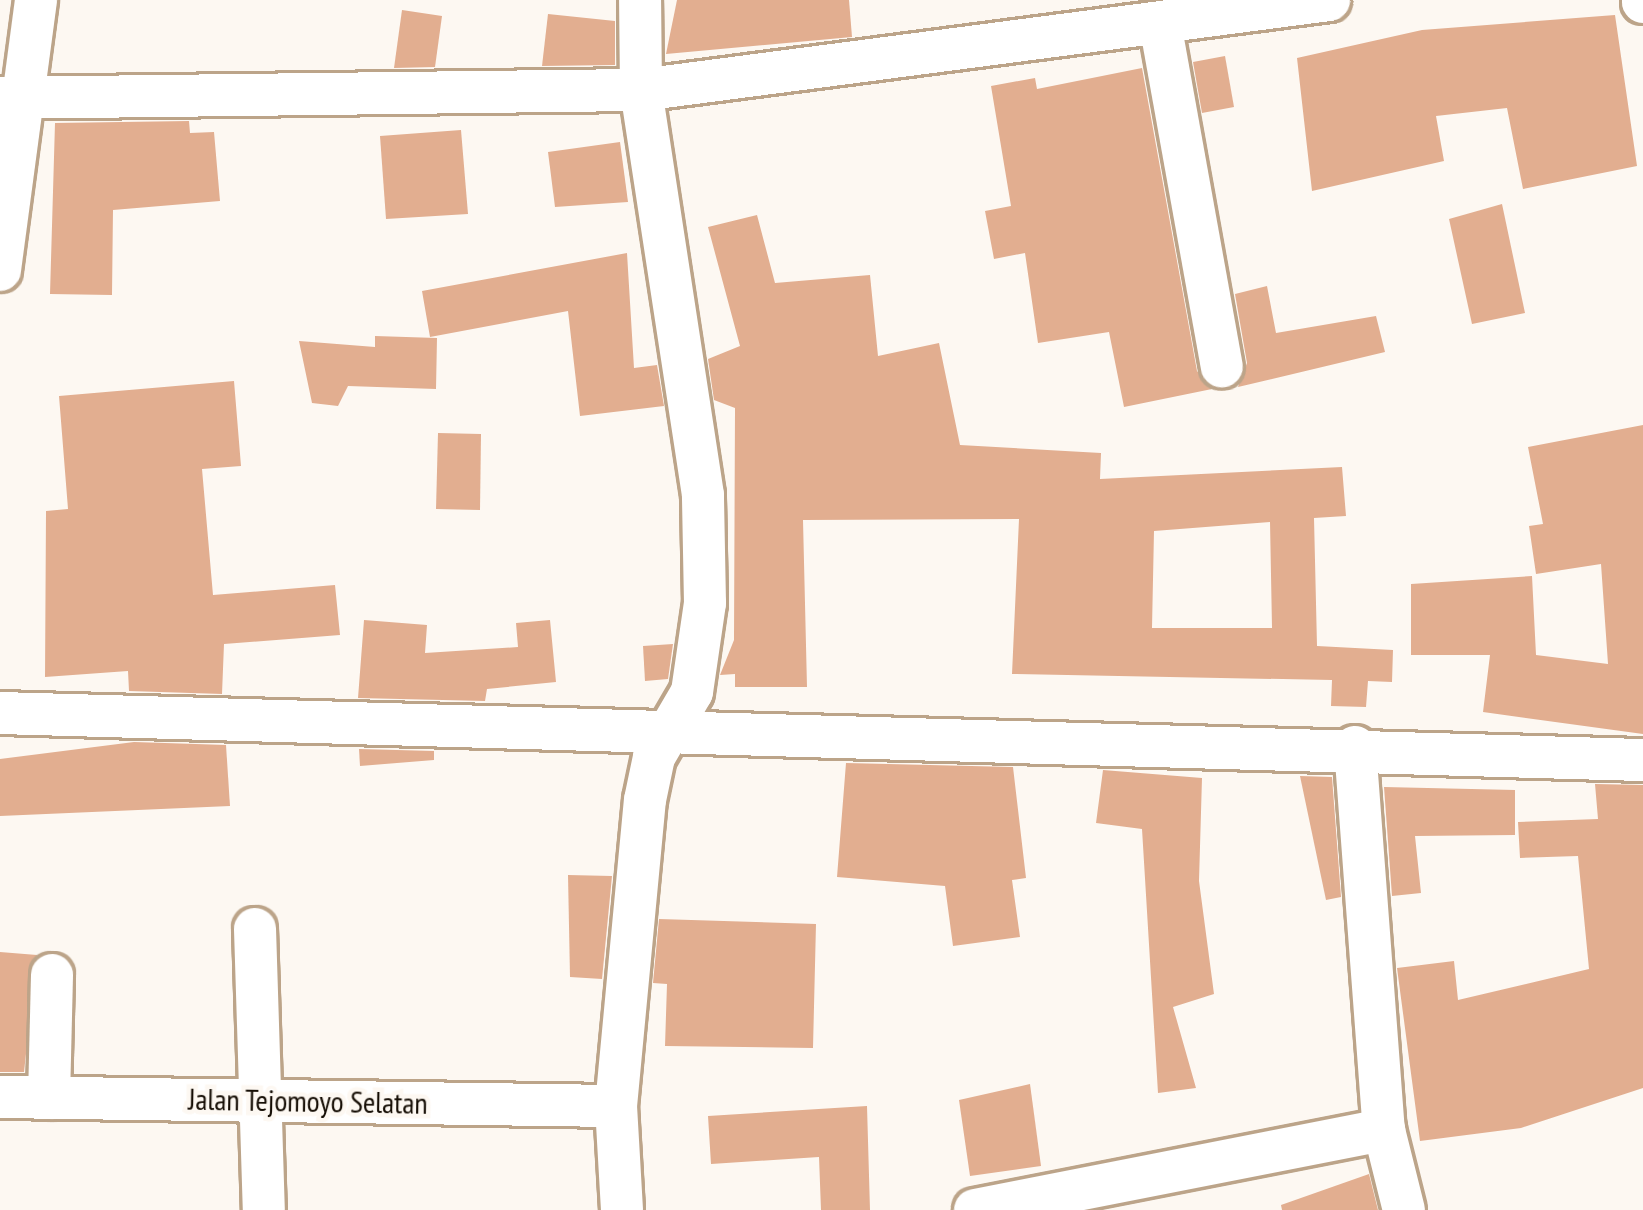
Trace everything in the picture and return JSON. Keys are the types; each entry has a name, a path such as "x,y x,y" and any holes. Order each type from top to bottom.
{"street":[{"path":"0,270 11,99 36,0"},
{"path":"622,1210 616,1106 645,800 704,652 703,495 641,90 640,0"},
{"path":"11,99 641,90 1329,0"},
{"path":"1160,23 1222,366"},
{"path":"0,713 672,725 1643,760"},
{"path":"1354,747 1384,1130 1404,1210"},
{"path":"255,928 264,1210"},
{"path":"50,1098 52,976"},
{"name":"Jalan Tejomoyo Selatan","path":"0,1097 616,1106"},
{"path":"975,1210 1384,1130"}],"building":[{"path":"677,0 849,0 852,37 666,54"},
{"path":"402,10 442,16 435,67 394,68"},
{"path":"548,14 615,21 615,65 542,66"},
{"path":"1615,15 1637,166 1523,189 1507,108 1436,116 1444,161 1312,191 1297,58 1422,30"},
{"path":"1225,56 1234,107 1202,113 1193,62"},
{"path":"1142,68 1197,371 1212,389 1124,407 1109,332 1038,343 1025,253 994,259 985,211 1011,206 991,86 1035,78 1037,89"},
{"path":"189,121 190,133 214,132 220,201 113,210 112,295 50,294 55,123"},
{"path":"461,130 468,214 386,219 380,136"},
{"path":"620,142 628,202 555,207 548,152"},
{"path":"1502,204 1525,313 1472,324 1449,219"},
{"path":"757,215 775,283 870,275 878,356 939,343 960,445 1101,453 1100,479 1342,467 1346,516 1314,518 1317,646 1393,650 1392,682 1368,681 1366,707 1331,706 1332,680 1012,674 1019,519 803,520 807,687 735,687 735,674 720,675 734,640 735,408 714,400 708,359 740,346 708,227","holes":["1270,522 1272,628 1152,628 1154,531"]},
{"path":"627,253 634,368 657,365 664,406 580,416 568,311 430,337 422,291"},
{"path":"1267,286 1276,333 1376,316 1385,352 1238,387 1247,363 1235,294"},
{"path":"375,336 437,338 436,389 348,386 338,406 312,403 299,341 375,347"},
{"path":"234,381 241,466 202,469 213,595 335,585 340,635 224,644 222,694 129,691 128,671 45,677 46,511 68,509 59,396"},
{"path":"1643,425 1643,734 1483,712 1490,655 1411,655 1411,584 1532,576 1536,655 1608,664 1601,564 1536,574 1529,526 1543,524 1528,447"},
{"path":"438,433 481,434 480,510 436,509"},
{"path":"364,620 427,625 425,653 518,647 516,623 550,620 556,682 487,689 485,701 358,698"},
{"path":"673,644 668,679 645,681 643,646"},
{"path":"134,742 226,745 230,806 0,816 0,759"},
{"path":"359,749 434,751 434,760 360,766"},
{"path":"846,763 1013,767 1026,878 1012,880 1020,937 953,946 945,886 837,877"},
{"path":"1103,770 1202,778 1199,881 1214,994 1173,1007 1196,1088 1158,1093 1142,829 1096,823"},
{"path":"1300,776 1332,777 1341,897 1326,900"},
{"path":"1595,784 1643,785 1643,1088 1521,1128 1420,1141 1397,968 1454,961 1458,1000 1589,969 1578,856 1520,858 1518,822 1598,819"},
{"path":"1384,787 1515,790 1515,835 1415,836 1421,893 1392,896"},
{"path":"568,875 612,876 602,979 570,977"},
{"path":"659,919 816,924 813,1048 665,1046 667,984 653,983"},
{"path":"0,952 37,955 24,1072 0,1072"},
{"path":"1030,1084 1041,1166 970,1176 959,1100"},
{"path":"867,1106 870,1210 821,1210 819,1157 711,1164 708,1116"},
{"path":"1369,1174 1378,1210 1282,1210 1281,1205"}]}
